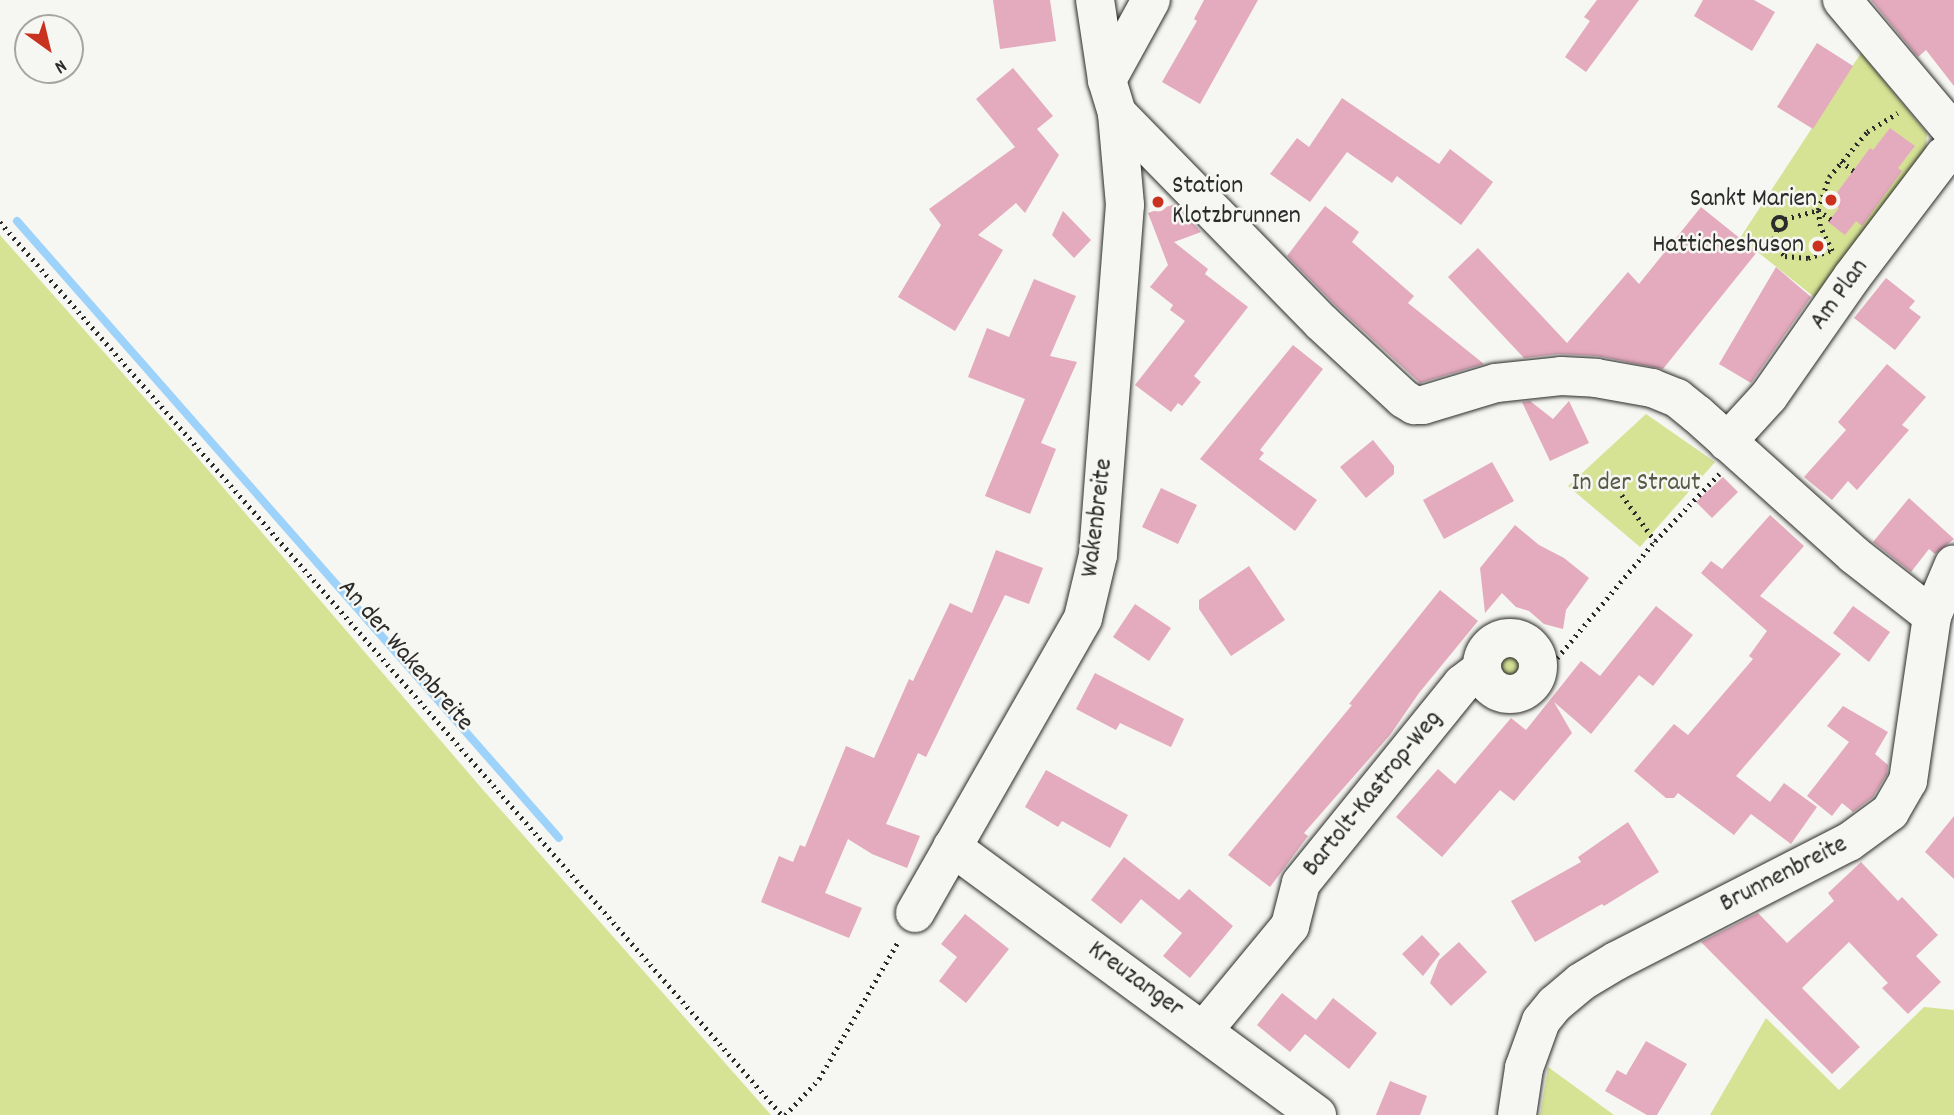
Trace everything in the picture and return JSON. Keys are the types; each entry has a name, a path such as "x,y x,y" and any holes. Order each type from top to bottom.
{"street":[{"name":"Wakenbreite","path":"915,913 1083,618 1098,555 1125,205 1112,97 1095,0"},
{"path":"1151,0 1112,97 1373,374 1414,405 1496,383 1531,377 1596,378 1652,388 1677,398 1854,555 1932,616"},
{"path":"1842,0 1954,133"},
{"name":"Am Plan","path":"1734,447 1769,396 1842,264 1944,156 1954,149"},
{"name":"Brunnenbreite","path":"1517,1115 1524,1068 1541,1021 1581,982 1616,961 1849,842 1889,812 1908,781 1932,616 1954,564"},
{"name":"Bartolt-Kastrop-Weg","path":"1204,1030 1290,926 1301,883 1461,684 1482,669 1485,654 1494,643 1508,638 1522,641 1533,650 1538,664"},
{"name":"Kreuzanger","path":"952,846 1317,1115"}],"path":[{"path":"1842,264 1821,226 1818,210 1829,177 1878,123 1927,100"},
{"path":"1841,161 1854,171"},
{"path":"1818,210 1775,220 1777,230 1774,242 1785,256 1842,264"},
{"path":"1818,210 1831,219"},
{"path":"1777,230 1784,229 1786,219"},
{"name":"An der Wakenbreite","path":"0,222 784,1115"},
{"path":"1538,664 1557,658 1734,447"},
{"path":"1622,495 1655,541"},
{"path":"784,1115 819,1079 915,913"}],"green space":[{"name":"Sankt Marien","path":"1861,53 1927,133 1925,162 1818,300 1740,238"},
{"path":"0,235 197,457 484,791 771,1115 0,1115"},
{"name":"In der Straut","path":"1646,414 1715,462 1640,547 1568,486"},
{"path":"1511,653 1522,657 1526,668 1522,679 1511,683 1500,679 1496,668 1500,657"},
{"path":"1924,1007 1954,1010 1954,1115 1710,1115 1766,1018 1839,1090"},
{"path":"1548,1067 1614,1115 1540,1115"}],"building":[{"path":"993,0 1050,0 1056,41 1000,49"},
{"path":"1204,0 1258,0 1200,104 1162,82 1197,21 1194,19"},
{"path":"1597,0 1639,0 1586,72 1565,57 1590,21 1584,17"},
{"path":"1703,0 1754,0 1775,12 1752,51 1694,16"},
{"path":"1871,0 1954,0 1954,86 1926,50 1918,57"},
{"path":"1817,43 1853,66 1813,129 1777,107"},
{"path":"1013,68 1053,116 1037,129 1059,155 1025,213 1016,203 978,235 1003,250 955,331 898,297 941,225 929,209 1015,147 976,99"},
{"path":"1342,98 1439,164 1450,149 1493,182 1461,225 1397,176 1392,183 1347,152 1310,202 1270,174 1297,138 1309,147"},
{"path":"1890,128 1915,146 1898,168 1902,171 1862,226 1856,221 1845,235 1828,222 1839,208 1830,202 1870,148 1873,150"},
{"path":"1175,204 1201,232 1174,242 1208,269 1205,274 1248,307 1194,376 1201,382 1182,406 1178,403 1171,412 1135,385 1185,321 1170,310 1173,305 1150,287 1168,265 1148,213"},
{"path":"1325,206 1359,232 1352,242 1414,296 1408,303 1484,364 1420,383 1336,306 1287,256"},
{"path":"1701,207 1757,252 1663,369 1597,356 1559,354 1524,358 1448,277 1478,248 1567,343 1628,272 1639,284"},
{"path":"1063,211 1091,240 1074,258 1052,235"},
{"path":"1776,267 1811,297 1751,383 1719,364"},
{"path":"1886,278 1915,301 1909,308 1921,317 1895,350 1854,318"},
{"path":"1034,279 1076,296 1050,356 1077,362 1041,443 1056,449 1030,514 985,496 1025,399 968,377 987,328 1009,337"},
{"path":"1293,345 1323,369 1260,450 1264,453 1259,459 1317,500 1295,531 1200,459"},
{"path":"1887,364 1926,397 1902,425 1909,430 1857,490 1848,481 1832,500 1804,477 1846,430 1838,422"},
{"path":"1530,401 1553,419 1569,401 1589,443 1550,461 1522,402"},
{"path":"1373,440 1394,466 1394,474 1366,498 1340,467"},
{"path":"1492,462 1514,501 1444,539 1423,500"},
{"path":"1723,477 1738,492 1712,518 1696,502"},
{"path":"1161,488 1197,505 1178,544 1142,527"},
{"path":"1909,498 1954,539 1935,554 1929,549 1911,572 1873,542"},
{"path":"1770,515 1804,546 1760,596 1841,654 1736,776 1770,802 1784,783 1817,807 1791,844 1751,814 1734,835 1678,793 1674,798 1666,798 1634,771 1674,724 1688,735 1753,659 1749,656 1767,631 1701,573 1711,561 1722,569"},
{"path":"1515,525 1539,545 1564,558 1589,578 1566,610 1563,629 1544,624 1529,611 1516,607 1502,593 1485,613 1480,568"},
{"path":"996,550 1043,568 1029,604 1005,595 926,757 918,753 886,824 920,836 907,868 872,854 848,839 825,893 862,908 849,938 761,902 779,856 793,862 800,845 805,847 846,746 874,758 909,679 913,681 950,603 972,613"},
{"path":"1249,566 1285,620 1231,656 1199,609 1199,600"},
{"path":"1440,590 1478,621 1419,693 1390,735 1304,833 1308,836 1270,887 1228,855 1352,705 1349,704"},
{"path":"1135,604 1171,628 1149,661 1113,637"},
{"path":"1656,606 1693,635 1653,686 1639,675 1591,734 1554,702 1572,733 1514,801 1500,790 1442,857 1396,817 1438,769 1455,784 1511,718 1526,730 1581,661 1600,676"},
{"path":"1853,606 1890,632 1869,662 1833,633"},
{"path":"1095,673 1184,719 1171,747 1120,723 1116,730 1076,709"},
{"path":"1843,706 1888,732 1875,754 1888,765 1887,774 1873,797 1853,812 1842,803 1832,816 1807,796 1849,742 1827,726"},
{"path":"1046,770 1128,815 1110,848 1062,821 1058,827 1025,807"},
{"path":"1954,816 1954,879 1925,852"},
{"path":"1628,822 1659,872 1604,906 1602,904 1535,942 1511,901 1581,862 1578,857"},
{"path":"1124,857 1179,900 1189,889 1233,926 1190,978 1163,956 1182,933 1141,899 1121,924 1091,900"},
{"path":"1861,862 1898,901 1902,897 1938,935 1916,956 1941,982 1908,1014 1882,988 1888,983 1849,942 1802,988 1860,1047 1832,1074 1701,942 1758,913 1787,943 1834,901 1828,893"},
{"path":"965,914 1009,949 966,1003 939,981 957,957 941,944"},
{"path":"1422,935 1440,954 1423,976 1402,954"},
{"path":"1459,942 1487,972 1451,1006 1430,983 1439,960"},
{"path":"1282,993 1316,1020 1333,998 1377,1033 1349,1069 1305,1034 1290,1052 1257,1025"},
{"path":"1646,1041 1687,1064 1657,1115 1647,1115 1605,1091 1617,1070 1626,1075"},
{"path":"1390,1081 1427,1096 1420,1115 1376,1115"}],"waterway":[{"path":"17,221 559,838"}],"place":[{"name":"Sankt Marien","path":"1831,200"},
{"name":"Station Klotzbrunnen","path":"1158,202"},
{"name":"Hatticheshuson","path":"1818,246"}]}
